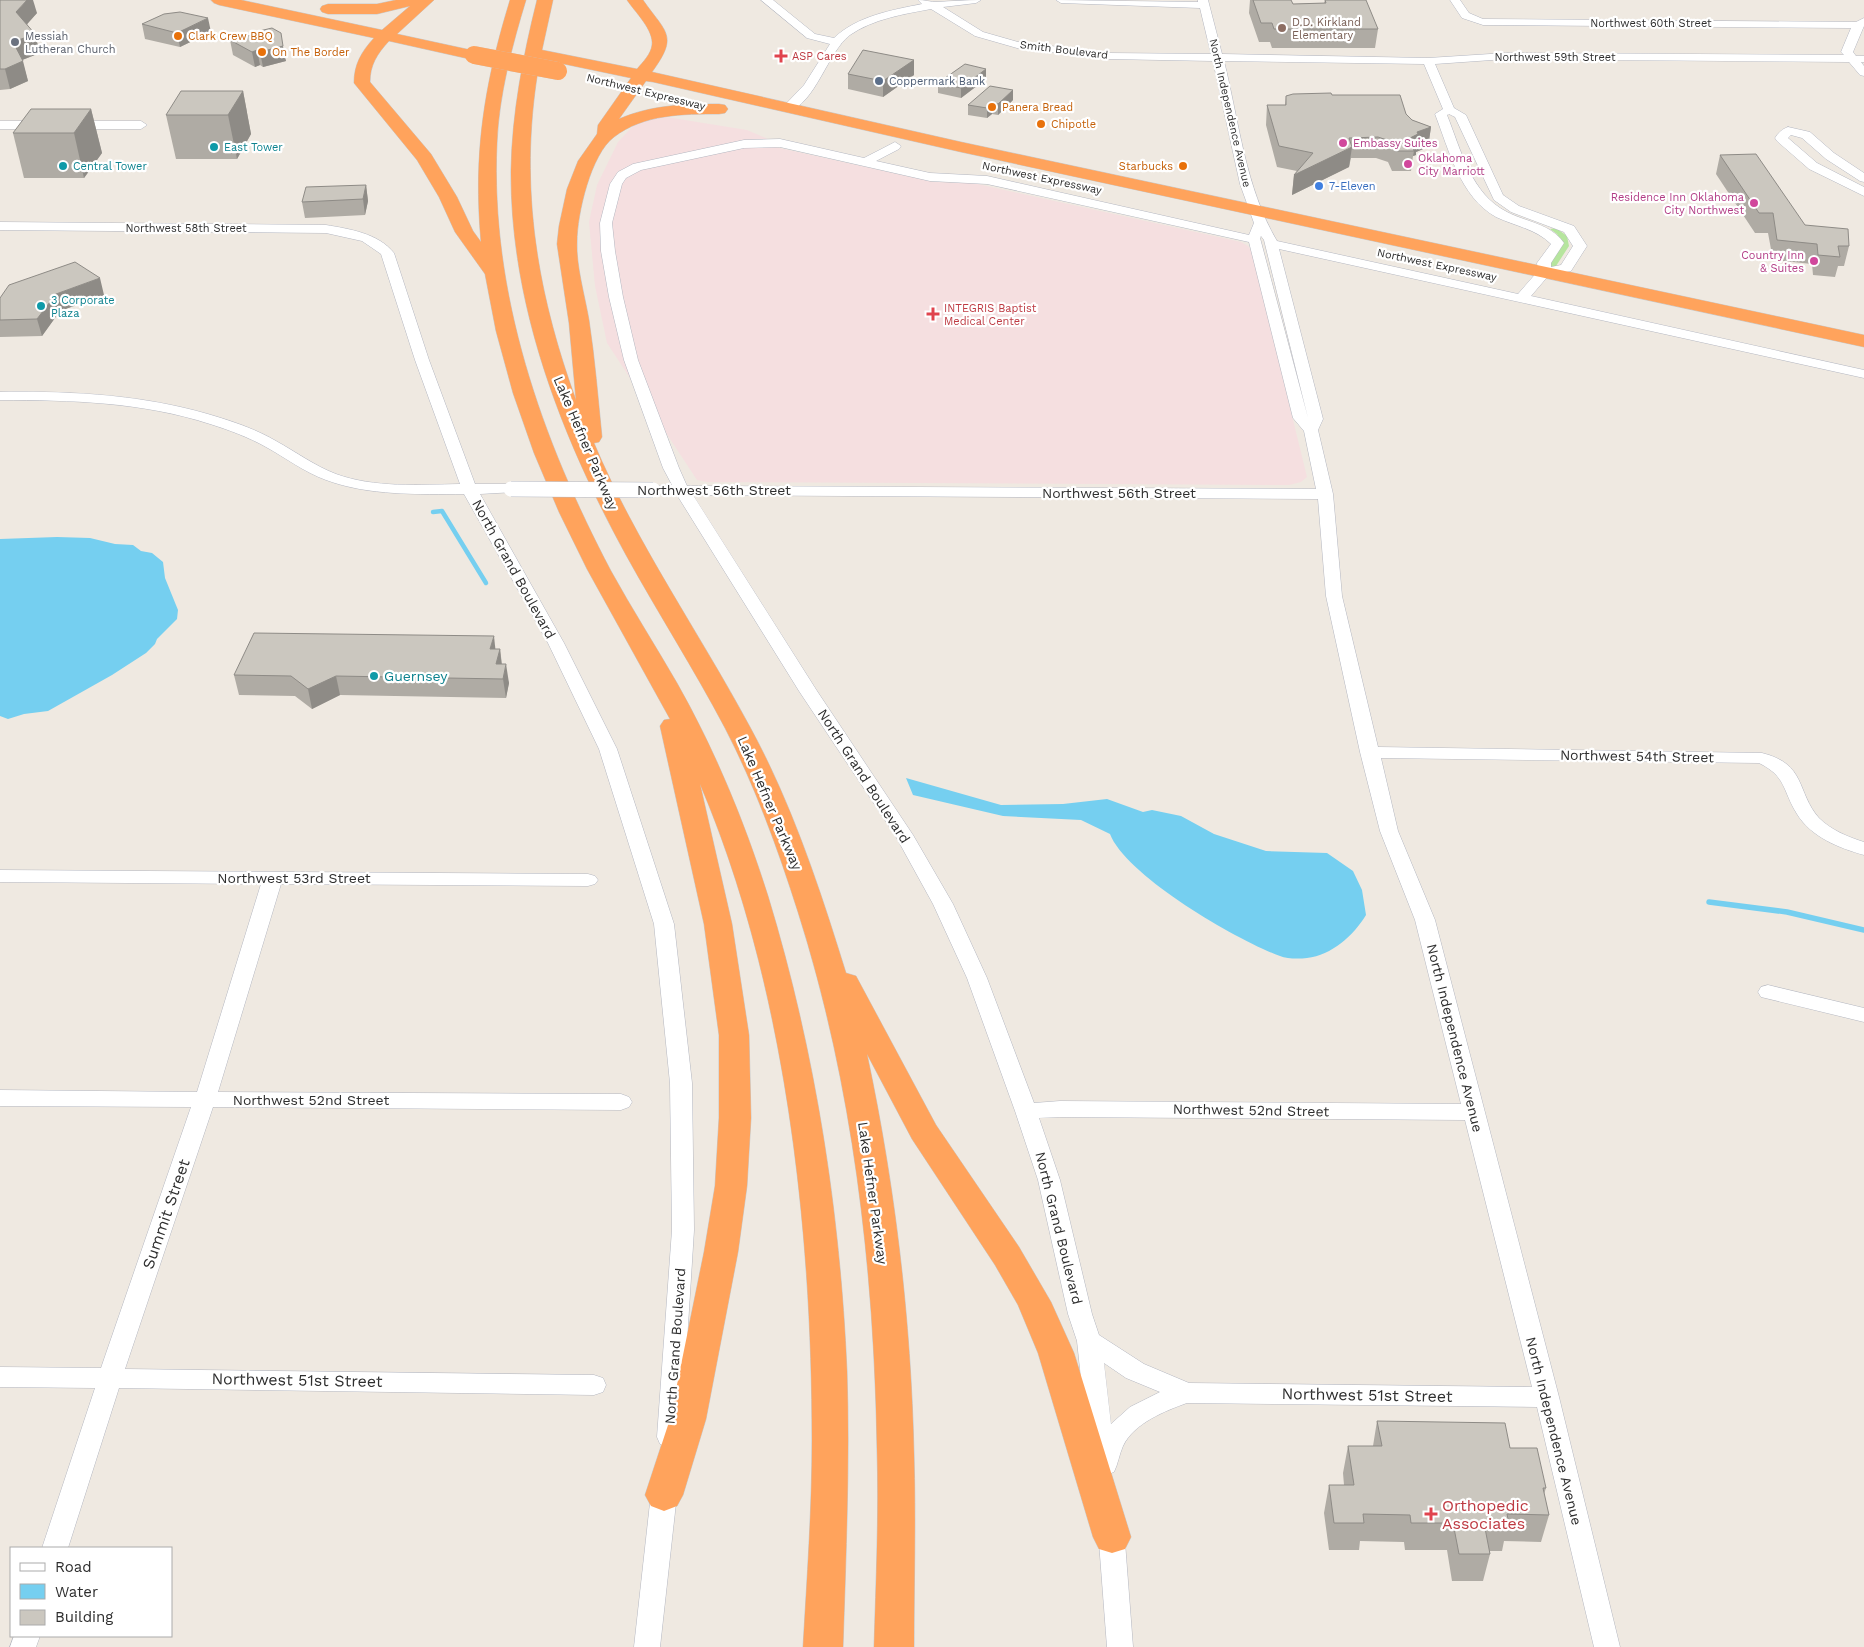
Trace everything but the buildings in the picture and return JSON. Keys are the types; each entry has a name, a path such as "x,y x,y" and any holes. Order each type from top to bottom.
{"highway":[{"name":"Northwest Expressway","path":"220,0 386,36 475,49 559,65 719,109 1864,357"},
{"name":"Northwest Expressway","path":"284,0 398,25 475,49"},
{"path":"328,9 377,8 416,0"},
{"path":"426,0 386,36 362,64 360,73 362,83 425,158 448,197 464,232 495,274"},
{"path":"518,0 500,74 488,145 488,205 495,274 502,318 526,403 574,518 623,615 664,683 695,744 736,842 754,896 776,977 806,1123 825,1302 830,1440 824,1647"},
{"name":"Lake Hefner Parkway","path":"545,0 529,75 523,120 521,197 528,261 538,315 555,370 594,468 623,529 660,596 698,656 739,730 764,783 794,859 821,939 838,998 864,1125 877,1206 888,1302 896,1461 894,1647"},
{"path":"606,134 607,125 644,88 660,45 659,35 635,0"},
{"name":"Northwest Expressway","path":"644,88 788,108 961,146 1255,225"},
{"path":"594,468 579,323 567,244 571,206 576,189 587,161 606,134 630,119 655,112 686,109 719,109"},
{"path":"751,116 852,130 869,126"},
{"path":"895,146 912,144 961,146"},
{"name":"Northwest Expressway","path":"1533,286 1864,341"},
{"path":"664,683 720,933 734,1035 735,1118 730,1186 721,1252 688,1419 664,1495"},
{"path":"821,939 923,1131 1007,1256 1034,1302 1056,1353 1112,1537"}],"street":[{"path":"766,0 811,36 836,42"},
{"path":"788,108 799,100 836,42 862,24 927,3 976,0"},
{"path":"1061,0 1204,3"},
{"name":"Northwest 60th Street","path":"1455,0 1465,17 1483,22 1861,23"},
{"name":"Smith Boulevard","path":"927,3 979,34 1017,45 1108,56 1217,59"},
{"name":"North Independence Avenue","path":"1204,3 1300,418 1311,430 1325,494 1334,596 1369,752 1394,846 1425,920 1547,1397 1607,1647"},
{"path":"1861,23 1847,52 1864,73"},
{"name":"Northwest 59th Street","path":"1217,59 1428,61 1506,56 1864,59"},
{"path":"1428,61 1449,110"},
{"path":"1449,110 1460,114 1498,196 1503,201 1515,209 1568,230 1576,238 1580,246 1566,268 1533,286 1544,263 1558,243 1549,233 1494,211 1478,197 1468,179 1441,114 1449,110"},
{"path":"0,125 141,125"},
{"path":"1864,178 1830,156 1806,135 1788,131 1781,138 1813,166 1864,192"},
{"name":"North Grand Boulevard","path":"866,162 780,143 744,144 637,167 622,174 616,184 606,223 608,251 616,297 631,360 671,468 682,490 808,691 904,835 943,904 977,978 1026,1111 1049,1180 1080,1314 1089,1341 1112,1537 1120,1647"},
{"path":"866,162 895,146"},
{"name":"Northwest Expressway","path":"866,162 930,176 987,180 1255,225"},
{"path":"1482,201 1503,201"},
{"path":"1533,227 1548,221"},
{"name":"North Independence Avenue","path":"1255,225 1270,243 1316,419 1311,430"},
{"name":"Northwest 58th Street","path":"0,226 317,229 342,232 371,241"},
{"name":"North Grand Boulevard","path":"371,241 387,253 422,360 469,488 556,643 608,749 664,924 682,1083 683,1230 671,1416 647,1647"},
{"name":"Northwest Expressway","path":"1270,243 1533,286 1864,374"},
{"name":"Northwest 56th Street","path":"0,396 85,397 156,405 208,417 256,436 308,467 344,480 391,487 1325,494"},
{"name":"Northwest 54th Street","path":"1369,752 1762,758 1785,770 1806,813 1813,822 1839,839 1864,849"},
{"name":"Northwest 53rd Street","path":"0,876 588,880"},
{"name":"Summit Street","path":"55,1547 110,1377 205,1100 273,878"},
{"path":"1768,992 1864,1015"},
{"name":"Northwest 52nd Street","path":"0,1098 621,1102"},
{"name":"Northwest 52nd Street","path":"1026,1111 1060,1109 1475,1112"},
{"name":"Northwest 51st Street","path":"1089,1341 1135,1371 1186,1393"},
{"name":"Northwest 51st Street","path":"0,1376 594,1385"},
{"name":"Northwest 51st Street","path":"1104,1469 1116,1436 1134,1418 1155,1404 1186,1393 1547,1397"}],"shaded area":[{"name":"INTEGRIS Baptist Medical Center","path":"660,116 747,130 766,138 775,147 934,182 973,183 1241,242 1248,246 1252,252 1307,477 1301,482 1289,485 707,482 697,480 607,343 595,286 589,222 597,185 618,142 633,126 646,119"}],"green space":[{"path":"1556,228 1567,236 1569,246 1556,266 1551,268 1546,267 1561,241 1557,234 1550,229"}],"water":[{"path":"90,538 115,544 133,545 141,551 152,553 163,562 165,578 178,610 177,619 146,653 112,675 48,711 24,714 8,719 0,716 0,539"},
{"path":"906,778 1001,805 1063,804 1107,799 1143,812 1152,810 1181,816 1214,834 1266,851 1327,853 1353,871 1362,890 1366,915 1355,930 1333,949 1316,956 1304,958 1293,959 1283,957 1238,937 1185,905 1137,869 1120,851 1110,834 1081,820 1003,816 913,795"}],"waterway":[{"path":"433,512 442,511 486,583"},
{"path":"1709,902 1787,912 1864,930"}],"place":[{"name":"D.D. Kirkland Elementary","path":"1282,28"},
{"name":"Clark Crew BBQ","path":"178,36"},
{"name":"Messiah Lutheran Church","path":"15,42"},
{"name":"On The Border","path":"262,52"},
{"name":"ASP Cares","path":"781,56"},
{"name":"Coppermark Bank","path":"879,81"},
{"name":"Panera Bread","path":"992,107"},
{"name":"Chipotle","path":"1041,124"},
{"name":"Embassy Suites","path":"1343,143"},
{"name":"East Tower","path":"214,147"},
{"name":"Oklahoma City Marriott","path":"1408,164"},
{"name":"Central Tower","path":"63,166"},
{"name":"Starbucks","path":"1183,166"},
{"name":"7-Eleven","path":"1319,186"},
{"name":"Residence Inn Oklahoma City Northwest","path":"1754,203"},
{"name":"Country Inn & Suites","path":"1814,261"},
{"name":"3 Corporate Plaza","path":"41,306"},
{"name":"INTEGRIS Baptist Medical Center","path":"933,314"},
{"name":"Guernsey","path":"374,676"},
{"name":"Orthopedic Associates","path":"1431,1514"}]}
